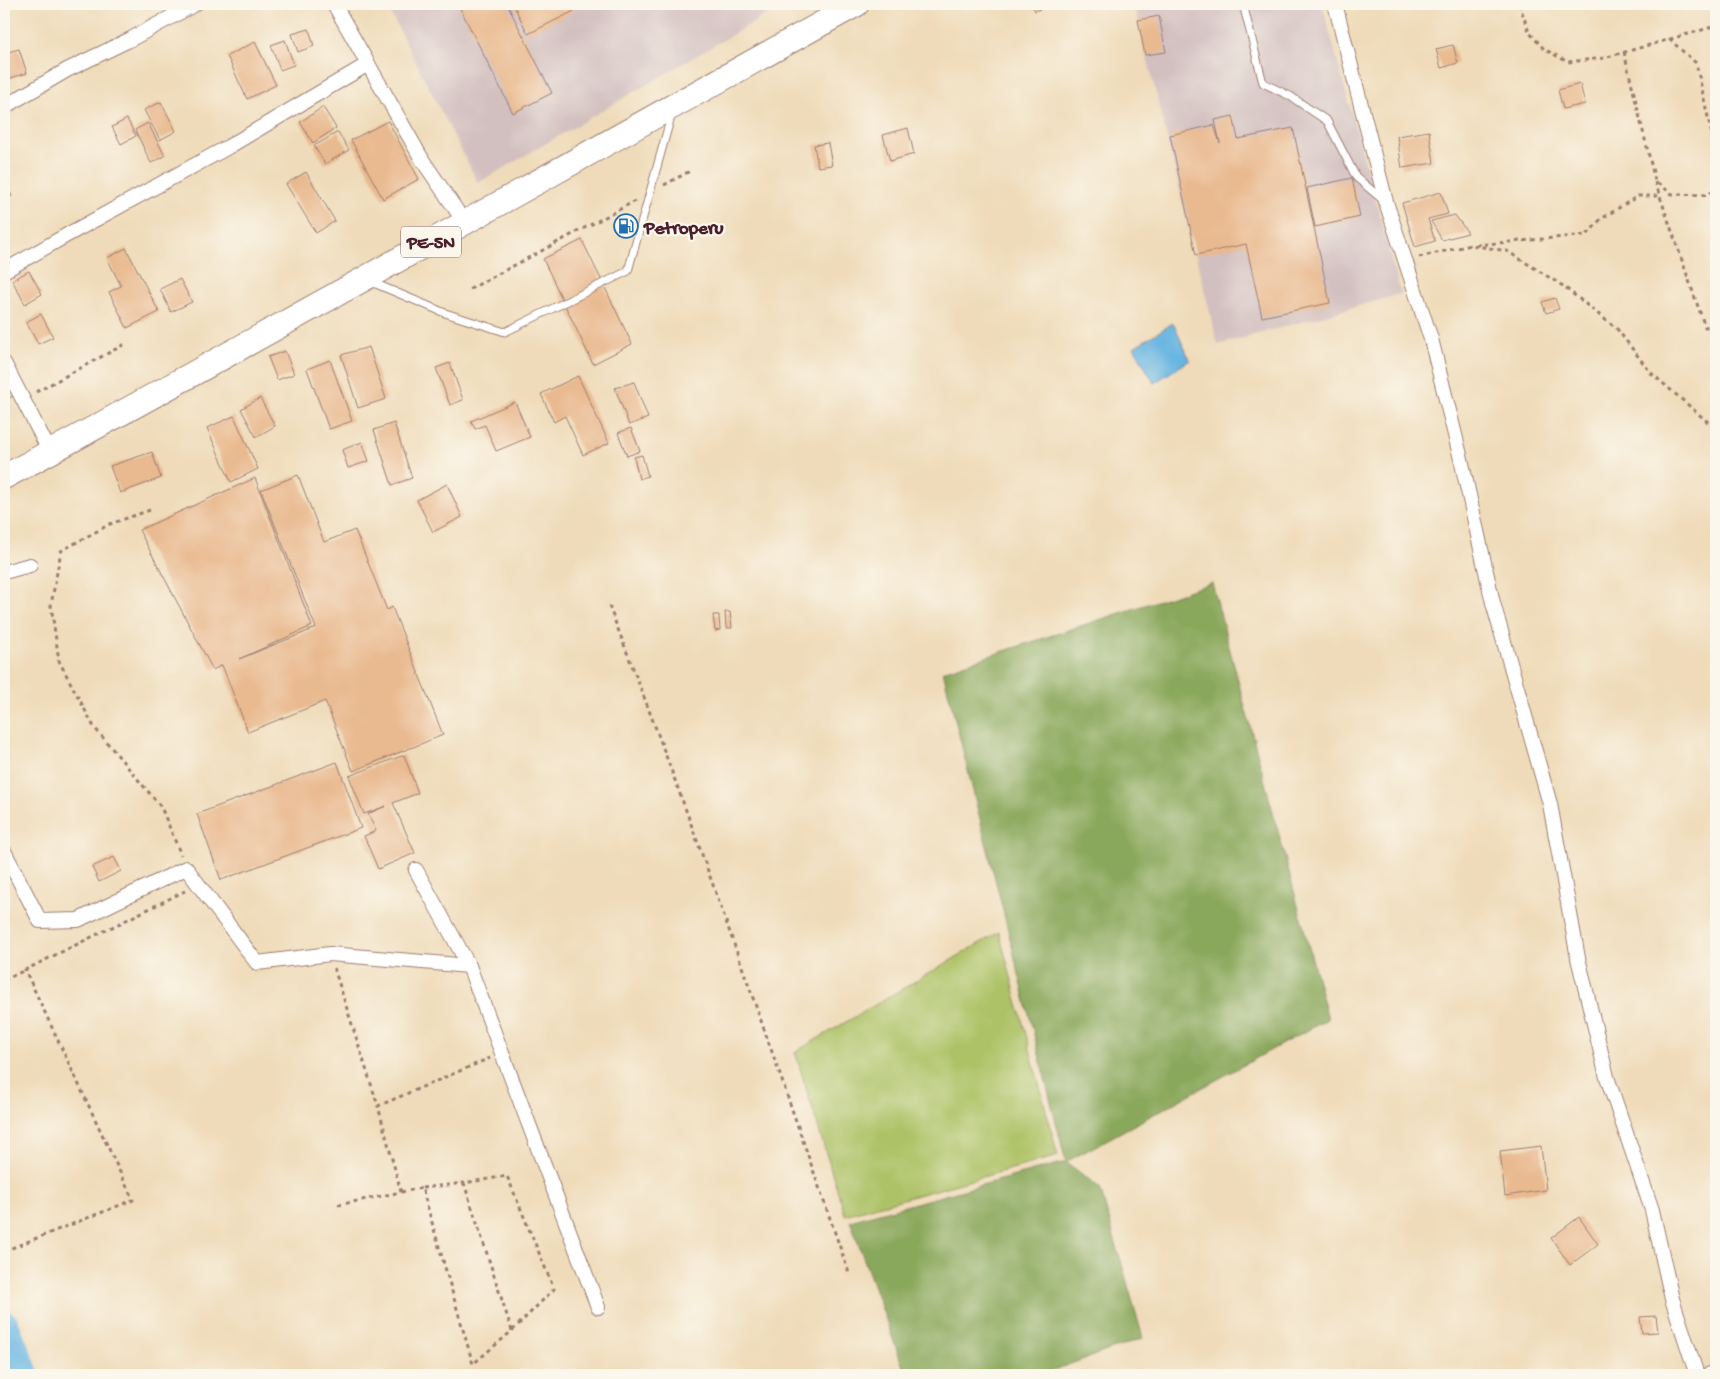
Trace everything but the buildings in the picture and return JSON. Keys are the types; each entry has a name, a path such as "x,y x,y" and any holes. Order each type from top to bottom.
{"highway":[{"name":"PE-5N","path":"4,477 857,4"}],"street":[{"path":"4,107 67,70 131,39 194,4"},
{"path":"334,4 423,161 465,223"},
{"path":"1335,4 1386,202 1431,338 1493,603 1550,804 1578,958 1607,1077 1652,1210 1672,1299 1697,1375"},
{"path":"4,271 228,147 368,64"},
{"path":"4,364 50,452"},
{"path":"4,572 30,565"},
{"path":"4,851 40,921 78,920 186,868 257,963 330,954 469,966"},
{"path":"416,870 469,966 598,1307"},
{"path":"1708,1375 1716,1372"}],"lane":[{"path":"1243,4 1263,83 1290,96 1327,121 1356,177 1386,202"},
{"path":"364,279 445,312 504,332 628,271 674,105"}],"path":[{"path":"1519,4 1529,32 1544,49 1568,62 1604,58 1716,26"},
{"path":"1669,40 1696,63 1716,153"},
{"path":"1624,52 1660,196 1706,327 1716,325"},
{"path":"470,289 692,170"},
{"path":"1655,181 1672,194 1704,195 1716,191"},
{"path":"1406,260 1472,245 1587,235 1601,219 1638,196 1660,196"},
{"path":"1472,245 1507,251 1563,286 1617,329 1651,373 1716,429"},
{"path":"22,400 125,344"},
{"path":"150,510 110,524 62,551 51,605 59,661 94,727 161,807 186,868"},
{"path":"609,606 657,728 849,1273"},
{"path":"4,980 199,884"},
{"path":"330,954 378,1106 401,1192"},
{"path":"4,1251 133,1200 25,970"},
{"path":"378,1106 502,1053"},
{"path":"338,1205 422,1188 507,1176 554,1289 474,1364 422,1188"},
{"path":"464,1183 512,1330"}],"shaded area":[{"path":"386,4 785,4 478,183"},
{"path":"1134,4 1322,4 1401,294 1218,345"}],"green space":[{"path":"1212,583 1328,1019 1066,1162 943,671"},
{"path":"999,932 1058,1156 845,1215 795,1052"},
{"path":"1066,1162 1100,1188 1143,1338 1040,1375 906,1375 850,1221"}],"water":[{"path":"1173,323 1190,360 1154,383 1134,347"}],"waterway":[{"path":"4,1326 24,1375"}],"place":[{"name":"Petroperu","path":"626,226"}]}
